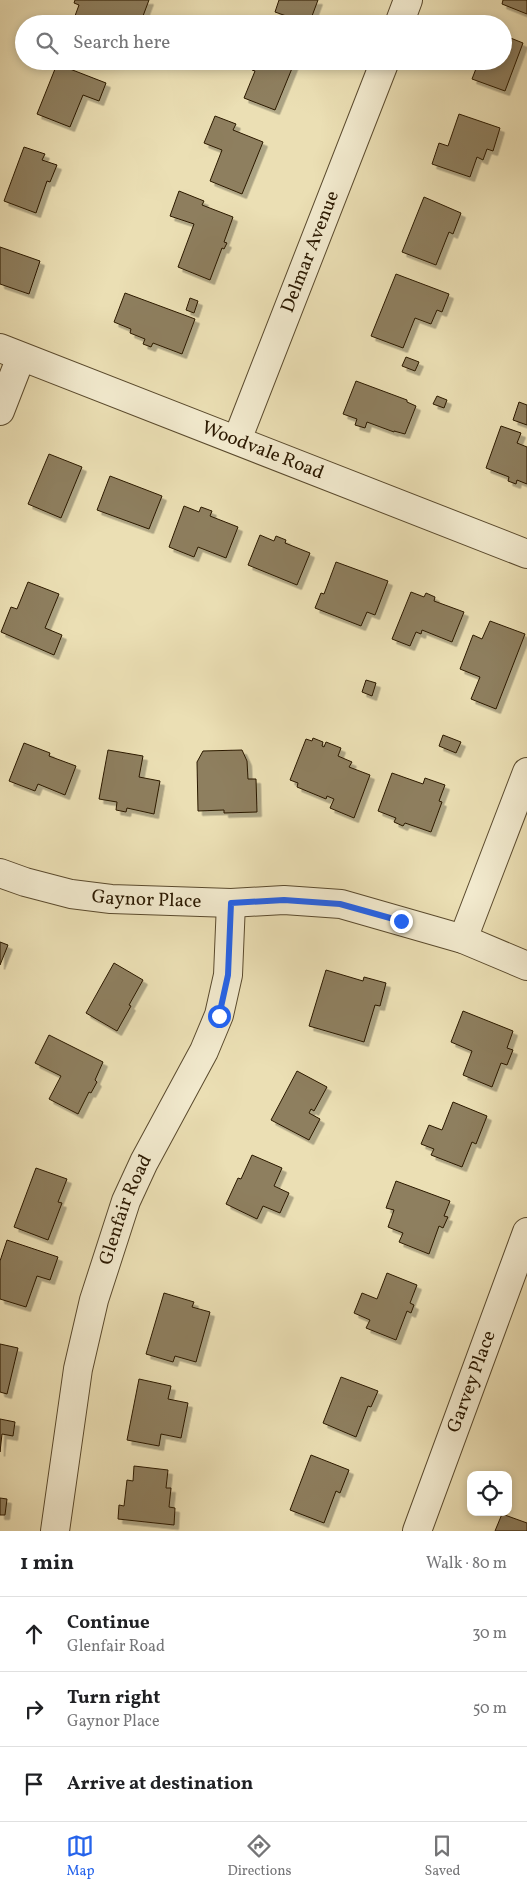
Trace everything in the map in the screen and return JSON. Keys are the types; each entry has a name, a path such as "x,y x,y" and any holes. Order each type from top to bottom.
{"street":[{"path":"402,15 408,0"},
{"name":"Delmar Avenue","path":"237,440 381,70"},
{"path":"0,411 11,352"},
{"name":"Woodvale Road","path":"11,352 527,554"},
{"path":"462,939 527,772"},
{"name":"Gaynor Place","path":"0,873 25,882 79,895 111,899 231,903 284,900 340,904 462,939 527,966"},
{"name":"Glenfair Road","path":"55,1531 78,1370 94,1300 126,1201 144,1162 204,1051 219,1016 228,975 231,903"},
{"name":"Garvey Place","path":"417,1531 527,1232"}],"building":[{"path":"75,0 149,0 143,15 75,15 79,5 74,3"},
{"path":"279,0 318,0 312,15 284,15 275,12"},
{"path":"503,0 527,0 527,14 502,4"},
{"path":"512,39 523,43 505,91 472,79 476,70 512,70"},
{"path":"55,70 72,70 106,83 99,101 83,95 70,127 37,114"},
{"path":"252,70 291,70 275,110 244,98 255,71"},
{"path":"459,114 500,128 493,151 487,149 483,160 477,157 470,177 432,164 439,143 448,146"},
{"path":"215,116 236,124 233,130 263,142 242,194 210,181 222,150 204,143"},
{"path":"24,147 45,154 42,160 57,165 50,182 47,181 36,213 4,201"},
{"path":"179,191 204,201 202,205 233,217 224,242 227,243 224,249 222,248 210,280 178,267 194,224 170,216"},
{"path":"424,197 461,213 453,234 449,232 436,265 402,252"},
{"path":"0,247 40,261 29,294 0,284"},
{"path":"396,274 449,294 442,312 437,310 431,324 415,318 403,348 371,336"},
{"path":"125,293 195,319 182,354 153,343 151,347 143,344 145,339 130,333 131,329 114,322"},
{"path":"190,298 198,301 194,313 186,310"},
{"path":"406,357 419,362 415,371 402,366"},
{"path":"356,381 407,400 407,402 416,406 405,434 367,422 365,428 355,425 357,419 343,414"},
{"path":"437,396 447,400 444,408 433,404"},
{"path":"519,402 527,405 527,425 513,420"},
{"path":"501,426 521,433 517,443 527,447 527,484 517,480 516,484 508,481 509,477 486,468"},
{"path":"49,454 82,467 61,518 28,504"},
{"path":"110,476 162,496 149,529 97,510"},
{"path":"184,506 199,512 201,507 212,511 210,516 238,527 226,558 198,547 194,557 169,547"},
{"path":"260,535 274,541 276,536 286,540 285,543 310,553 297,585 248,565"},
{"path":"336,562 388,581 375,615 367,612 361,626 315,608 321,593 324,594"},
{"path":"28,582 59,594 45,628 62,635 54,655 1,632 11,607 17,609"},
{"path":"411,592 424,597 426,593 435,597 434,601 464,612 452,642 422,630 421,634 416,632 410,646 392,639"},
{"path":"490,621 525,634 496,709 471,699 480,677 460,669 473,635 482,639"},
{"path":"366,680 376,683 372,696 362,692"},
{"path":"443,735 461,742 456,753 439,746"},
{"path":"313,738 323,742 322,746 324,747 326,742 341,748 338,756 352,762 349,767 370,775 354,818 330,808 334,799 327,796 326,799 297,787 298,783 290,780 306,739 312,741"},
{"path":"24,743 50,753 49,756 76,766 65,795 38,784 35,791 9,781"},
{"path":"108,750 143,756 139,777 160,781 154,814 127,808 126,812 116,810 117,802 99,799"},
{"path":"242,750 247,761 248,779 256,779 257,812 224,813 224,810 198,811 197,762 203,751"},
{"path":"392,773 423,784 425,778 445,785 439,801 442,802 431,832 405,823 403,826 394,822 396,818 378,811"},
{"path":"0,942 8,945 0,965"},
{"path":"114,963 143,980 117,1031 86,1013"},
{"path":"326,970 363,981 364,977 386,983 380,1006 375,1005 364,1042 309,1026"},
{"path":"463,1011 513,1031 507,1048 513,1050 507,1065 501,1063 492,1087 463,1075 472,1051 451,1042"},
{"path":"49,1035 103,1062 95,1080 97,1082 91,1093 89,1092 78,1114 49,1099 61,1076 35,1063"},
{"path":"297,1071 327,1087 314,1111 311,1109 309,1113 320,1119 309,1140 271,1120"},
{"path":"453,1102 487,1116 476,1144 472,1142 462,1167 431,1155 434,1149 421,1144 429,1125 442,1130"},
{"path":"252,1155 282,1168 274,1186 289,1193 280,1213 263,1206 257,1219 226,1204 238,1178 241,1179"},
{"path":"36,1168 67,1179 58,1202 62,1203 48,1240 14,1227"},
{"path":"396,1181 450,1201 444,1216 448,1217 443,1228 439,1226 429,1254 399,1242 403,1233 388,1227 394,1210 386,1208"},
{"path":"7,1240 58,1257 50,1280 37,1276 26,1307 0,1299 0,1261"},
{"path":"387,1273 417,1285 410,1303 414,1305 411,1313 407,1311 396,1340 366,1328 370,1320 354,1313 362,1293 377,1299"},
{"path":"164,1293 194,1302 192,1307 210,1312 196,1362 175,1356 173,1362 146,1354"},
{"path":"0,1344 18,1348 7,1394 0,1392"},
{"path":"341,1377 378,1391 371,1407 368,1406 356,1437 323,1423"},
{"path":"139,1379 171,1386 168,1399 188,1403 181,1438 161,1434 159,1446 127,1440"},
{"path":"0,1419 15,1422 13,1436 2,1434 0,1452"},
{"path":"311,1455 349,1470 340,1493 336,1491 324,1523 290,1510"},
{"path":"134,1466 168,1470 166,1488 171,1488 169,1507 175,1508 174,1525 118,1519 119,1505 124,1506 127,1480 133,1481"},
{"path":"0,1498 7,1499 5,1515 0,1515"},
{"path":"501,1516 508,1516 527,1523 527,1531 495,1531"}],"route":[{"path":"219,1016 228,975 231,903 284,900 340,904 401,921"}]}
